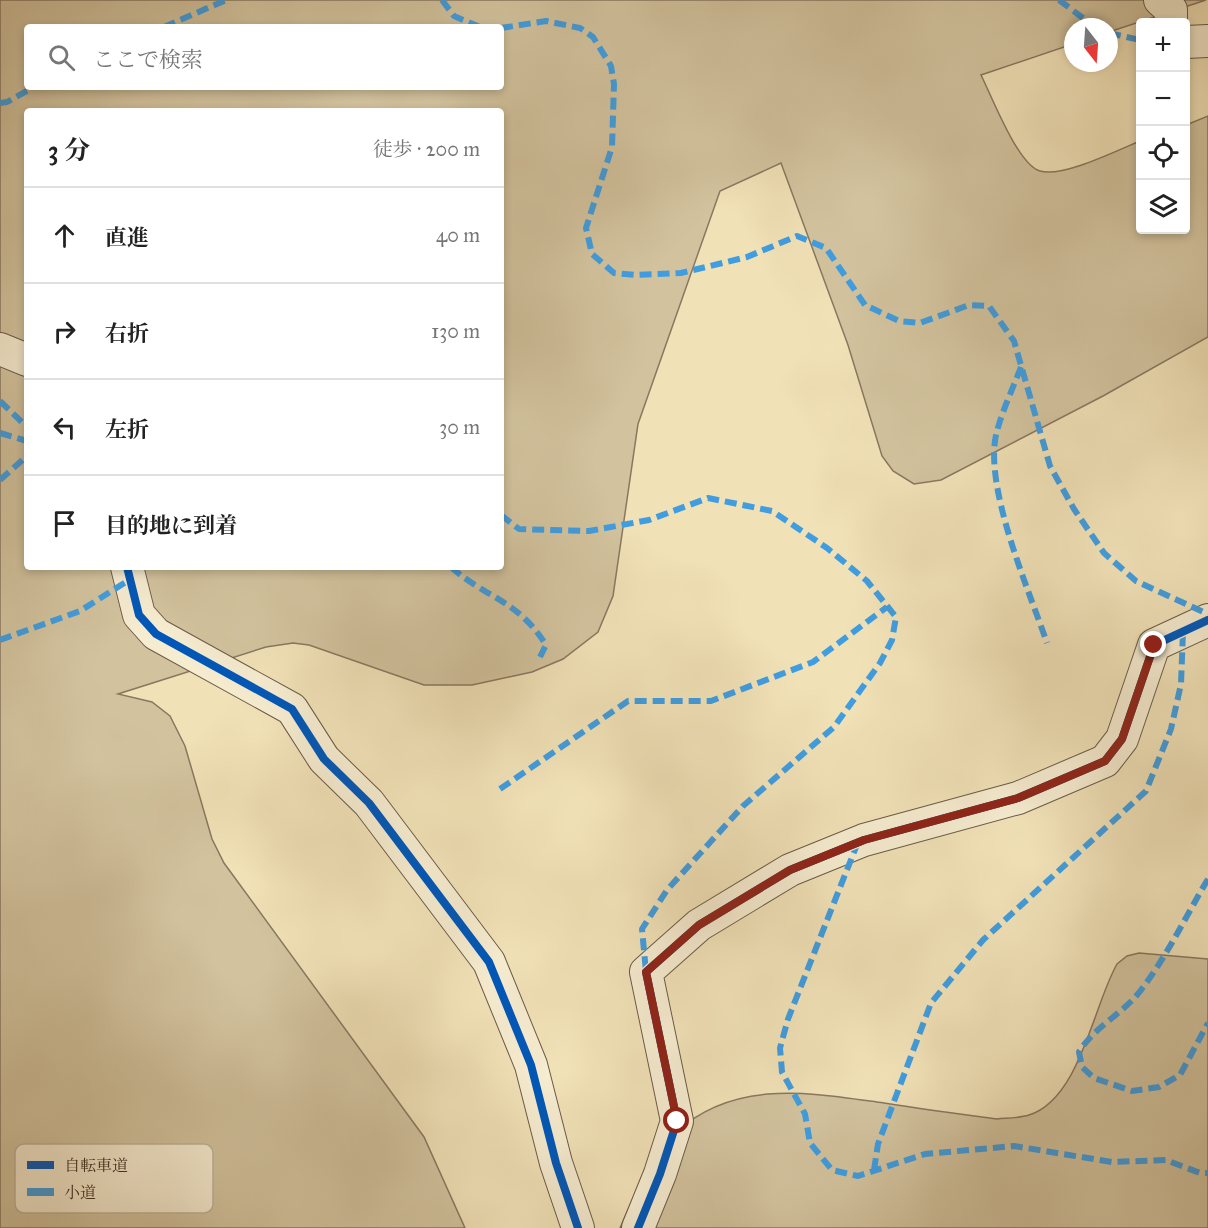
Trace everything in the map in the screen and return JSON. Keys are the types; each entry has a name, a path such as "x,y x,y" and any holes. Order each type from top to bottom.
{"street":[{"path":"1160,0 1172,10 1172,18"},
{"path":"1190,42 1208,41"},
{"path":"0,349 24,359"},
{"path":"128,570 139,615 156,634 292,709 324,759 369,803 489,962 531,1065 556,1163 578,1228"},
{"path":"638,1228 660,1174 677,1121 646,972 699,925 790,870 864,840 1018,798 1105,761 1122,739 1154,645 1208,620"}],"shaded area":[{"path":"0,0 1206,0 1151,18 1136,18 1136,23 1118,29 1118,18 1064,18 1064,47 981,75 1015,144 1023,157 1040,171 1062,171 1076,167 1136,143 1136,234 1190,234 1190,123 1208,116 1208,337 1103,396 941,480 914,484 893,471 882,456 848,345 781,163 720,191 638,424 613,596 598,632 563,659 532,672 472,685 424,685 309,645 293,643 266,647 118,694 152,702 170,716 185,746 212,839 224,863 424,1137 465,1228 0,1228"},
{"path":"1139,953 1208,959 1208,1228 620,1228 643,1177 658,1152 675,1133 698,1116 723,1104 748,1097 802,1094 857,1099 997,1119 1029,1115 1046,1106 1061,1091 1073,1071 1117,964 1127,956"}],"marked path":[{"path":"171,24 226,0"},
{"path":"442,0 454,16 473,24"},
{"path":"1059,0 1083,18"},
{"path":"504,28 546,21 580,28 593,37 611,66 614,84 612,147 586,228 592,254 614,273 636,275 681,273 747,257 797,236 826,248 865,305 899,321 920,323 969,305 989,306 1014,341 1050,466 1074,509 1104,553 1136,581 1208,614"},
{"path":"1118,35 1136,39"},
{"path":"0,103 7,102 29,90"},
{"path":"1021,367 997,431 994,453 996,479 1001,507 1019,567 1047,643"},
{"path":"0,401 24,424"},
{"path":"0,433 24,440"},
{"path":"0,480 24,459"},
{"path":"504,517 519,529 589,531 649,520 708,498 772,511 827,548 867,581 896,617 892,640 880,663 834,727 743,806 667,890 642,929 646,972"},
{"path":"455,570 524,618 546,645 540,657"},
{"path":"0,640 80,611 129,580"},
{"path":"500,789 628,701 711,701 813,662 887,607"},
{"path":"874,1170 878,1144 931,1003 983,940 1146,791 1171,729 1181,684 1183,631"},
{"path":"858,842 788,1019 780,1048 782,1072 805,1114 810,1143 832,1170 858,1176 925,1154 1014,1146 1112,1162 1166,1160 1200,1173 1208,1173"},
{"path":"1208,879 1168,950 1141,990 1093,1035 1079,1052 1082,1067 1094,1078 1132,1091 1159,1087 1180,1075 1208,1023"}],"cycle path":[{"path":"128,570 139,615 156,634 292,709 324,759 369,803 489,962 531,1065 556,1163 578,1228"},
{"path":"638,1228 660,1174 677,1121 646,972 699,925 790,870 864,840 1018,798 1105,761 1122,739 1154,645 1208,620"}],"route":[{"path":"677,1121 646,972 699,925 790,870 864,840 1018,798 1105,761 1122,739 1154,645"}]}
